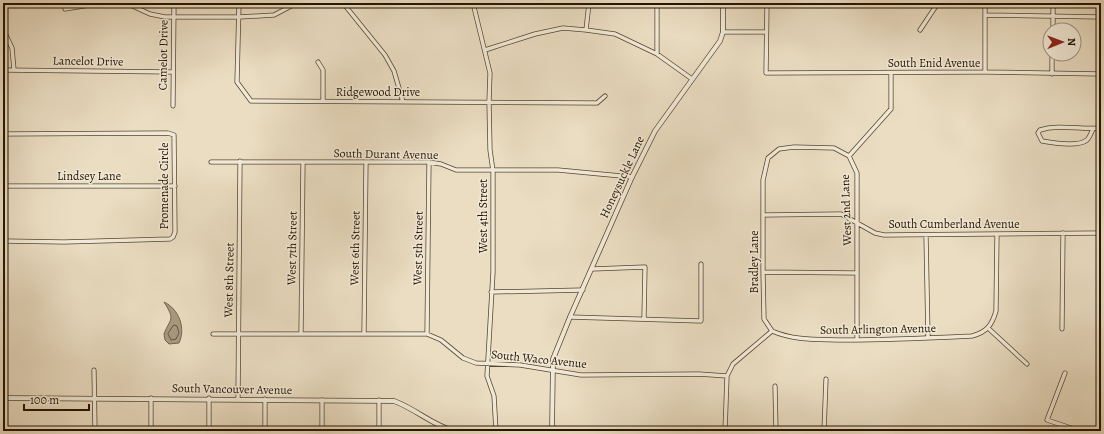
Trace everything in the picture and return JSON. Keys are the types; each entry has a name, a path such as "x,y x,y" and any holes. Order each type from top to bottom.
{"street":[{"path":"65,9 102,3"},
{"path":"126,3 158,16 174,17 239,17 274,15 297,3"},
{"name":"Camelot Drive","path":"173,106 174,3"},
{"name":"Ridgewood Drive","path":"239,3 237,82 250,101 597,103 605,96"},
{"path":"343,3 385,55 394,71 403,102"},
{"name":"West 4th Street","path":"473,3 490,73 490,150 493,171 491,292 487,376 494,396 496,431"},
{"path":"586,30 589,3"},
{"path":"657,3 657,54"},
{"name":"Honeysuckle Lane","path":"552,431 553,358 632,177 655,131 720,41 723,32 723,3"},
{"path":"723,32 766,32 767,3"},
{"path":"920,30 938,3"},
{"path":"985,3 985,72"},
{"path":"1053,3 1053,22"},
{"path":"985,15 1101,17"},
{"path":"485,50 535,34 563,28 615,34 657,54 692,79"},
{"path":"3,29 12,48 14,70"},
{"name":"South Enid Avenue","path":"766,32 766,73 985,72 1101,74"},
{"path":"318,62 324,70 323,101"},
{"path":"1052,62 1052,74"},
{"name":"Lancelot Drive","path":"3,70 173,72"},
{"name":"West 2nd Lane","path":"857,340 857,173 849,156 892,109 891,73"},
{"path":"1093,129 1087,140 1081,143 1056,144 1042,141 1038,134 1040,130 1046,128 1101,128"},
{"name":"Promenade Circle","path":"3,134 168,133 174,135 175,186 175,232 173,237 170,239 64,242 3,241"},
{"name":"Bradley Lane","path":"772,331 764,319 764,215 762,180 768,158 780,149 794,146 834,148 849,156"},
{"name":"West 8th Street","path":"238,399 240,161"},
{"name":"South Durant Avenue","path":"211,162 429,162 442,164 456,170 558,170 632,177"},
{"name":"West 7th Street","path":"301,334 303,162"},
{"name":"West 6th Street","path":"364,334 366,162"},
{"name":"West 5th Street","path":"427,334 429,162"},
{"name":"Lindsey Lane","path":"3,186 175,186"},
{"name":"South Cumberland Avenue","path":"764,215 841,214 875,233 884,235 1101,233"},
{"path":"997,234 996,311 992,323 988,328 1027,364"},
{"path":"1062,329 1063,234"},
{"path":"926,235 928,338"},
{"path":"570,317 644,318 701,321 701,264"},
{"path":"592,269 645,267 644,318"},
{"path":"763,272 857,273"},
{"path":"491,292 583,290"},
{"name":"South Arlington Avenue","path":"772,331 785,337 800,339 857,340 972,336 984,333 988,328"},
{"path":"725,431 727,376 733,364 772,331"},
{"name":"South Waco Avenue","path":"213,334 427,334 441,340 462,358 476,363 520,365 581,375 699,374 727,376"},
{"path":"94,370 95,431"},
{"path":"1065,373 1047,420 1080,431"},
{"path":"824,431 826,379"},
{"path":"775,386 776,431"},
{"name":"South Vancouver Avenue","path":"3,398 95,400 209,398 394,401 407,406 440,429 454,431"},
{"path":"151,398 151,431"},
{"path":"209,398 209,431"},
{"path":"265,400 265,431"},
{"path":"322,400 322,431"},
{"path":"379,400 379,431"},
{"path":"828,431 891,431"}],"water":[{"path":"164,302 174,309 180,320 182,331 179,343 169,344 165,340 164,334 170,322 171,316"}]}
